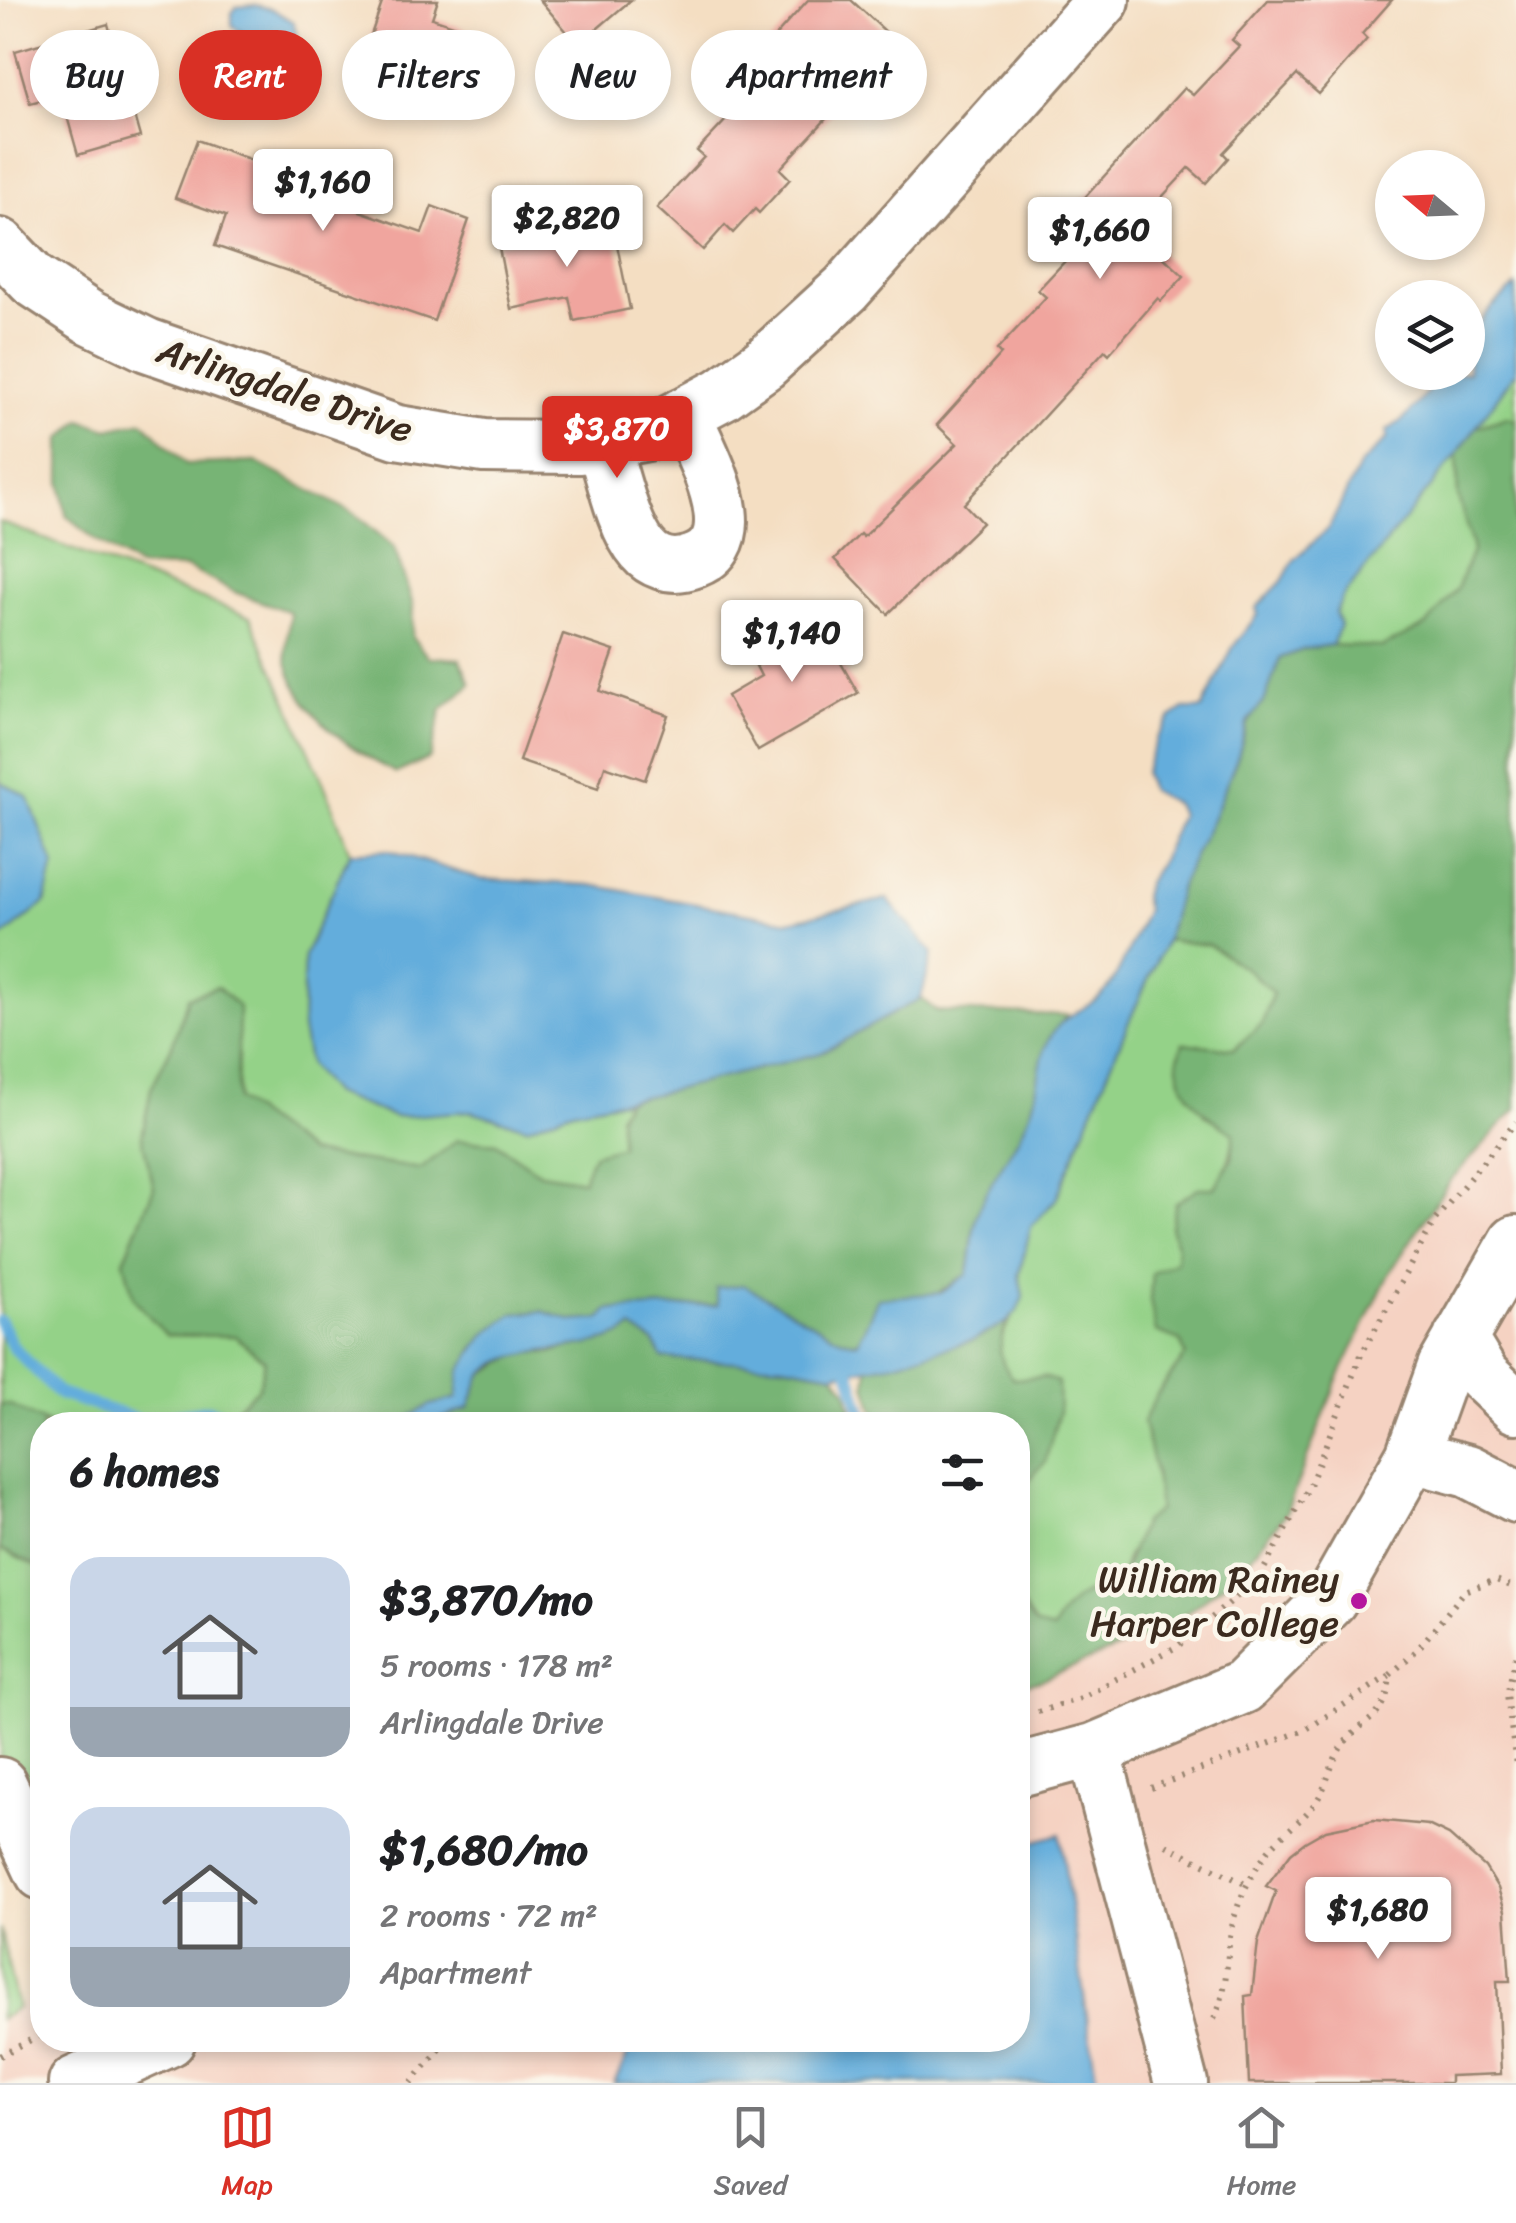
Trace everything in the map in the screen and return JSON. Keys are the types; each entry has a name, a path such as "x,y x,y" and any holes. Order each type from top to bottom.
{"street":[{"name":"Arlingdale Drive","path":"0,245 33,280 89,317 147,345 397,432 484,446 580,446 647,434 722,394 764,364 846,289 1103,0"},
{"path":"602,442 634,538 644,553 677,566 695,562 710,552 720,536 723,518 720,501 684,414"},
{"path":"1030,1767 1094,1750 1244,1687 1331,1599 1412,1456 1444,1367 1516,1242"},
{"path":"1460,1338 1483,1376 1516,1407"},
{"path":"1430,1404 1485,1422 1516,1426"},
{"path":"1412,1456 1468,1471 1516,1496"},
{"path":"1094,1750 1181,2083"},
{"path":"0,1784 30,1848"},
{"path":"78,2068 130,2052"}],"path":[{"path":"1033,1713 1081,1698 1178,1646 1259,1578 1310,1485 1361,1355 1435,1220 1516,1122"},
{"path":"1108,1803 1304,1730 1390,1675 1417,1650 1465,1591 1496,1580 1516,1588"},
{"path":"1516,1656 1507,1694 1516,1766"},
{"path":"1206,2036 1222,2004 1231,1931 1247,1885 1263,1856 1318,1800 1346,1741 1367,1725 1388,1699 1390,1675"},
{"path":"1152,1838 1247,1885"},
{"path":"0,2056 30,2040"},
{"path":"410,2083 437,2052"}],"shaded area":[{"name":"William Rainey Harper College","path":"1516,1109 1516,2083 0,2083 0,2019 30,1996 30,2052 1030,2052 1030,1683 1041,1680 1335,1386 1389,1274 1449,1182"}],"green space":[{"path":"1516,371 1516,421 1507,417 1476,427"},
{"path":"1508,417 1516,421 1516,1109 1449,1182 1389,1274 1335,1386 1286,1513 1237,1574 1167,1628 1030,1683 1030,1617 1036,1626 1053,1630 1079,1597 1119,1583 1143,1522 1159,1510 1155,1471 1143,1422 1156,1396 1186,1355 1180,1341 1156,1332 1150,1300 1152,1273 1176,1262 1177,1245 1171,1227 1176,1203 1198,1188 1215,1188 1232,1158 1234,1133 1206,1114 1185,1088 1178,1066 1183,1043 1234,1049 1262,1024 1273,993 1249,971 1209,945 1166,940 1181,883 1213,817 1247,723 1265,699 1280,658 1332,645 1382,647 1427,625 1457,589 1473,549 1458,496 1457,454 1476,427"},
{"path":"81,420 108,429 143,421 186,464 256,462 355,514 394,547 413,605 412,637 428,657 460,659 471,684 442,709 430,758 396,773 346,742 317,716 295,685 288,666 290,612 237,593 187,568 138,567 94,539 66,515 61,439"},
{"path":"1457,454 1458,496 1473,549 1457,589 1427,625 1382,648 1332,645 1340,625 1335,614 1344,595"},
{"path":"0,522 250,617 350,853 304,956 302,1029 309,1065 333,1094 395,1117 470,1110 527,1127 573,1110 627,1100 619,1115 621,1146 583,1180 540,1173 496,1143 457,1140 421,1169 309,1153 237,1100 238,1007 172,1046 151,1089 142,1137 154,1188 124,1261 166,1335 235,1336 265,1361 258,1389 231,1412 30,1412 30,1416 0,1405 0,939 45,903 28,797 0,782"},
{"path":"1166,940 1209,945 1273,992 1262,1024 1234,1049 1183,1043 1205,1115 1234,1132 1222,1176 1171,1227 1177,1245 1180,1341 1186,1355 1156,1396 1159,1510 1126,1558 1119,1583 1079,1598 1065,1610 1053,1630 1036,1626 1030,1617 1030,1479 1045,1462 1044,1377 1013,1380 1000,1363 999,1342 1023,1297 1019,1274 1031,1226 1056,1199"},
{"path":"217,987 239,1007 237,1100 309,1153 421,1169 457,1140 496,1143 540,1173 583,1180 593,1154 621,1146 619,1115 627,1100 821,1053 921,998 936,1011 1067,1015 1045,1053 1024,1129 978,1213 967,1275 859,1342 840,1339 717,1288 718,1305 609,1310 601,1319 572,1321 542,1311 508,1324 474,1349 466,1361 458,1398 418,1412 231,1412 258,1389 265,1361 235,1336 166,1335 134,1299 124,1261 154,1188 142,1137 151,1089 172,1046 188,997"},
{"path":"1007,1322 1001,1352 1013,1379 1044,1377 1058,1382 1059,1412 1045,1462 1030,1479 1030,1412 875,1412 866,1385 868,1368 973,1340"},
{"path":"632,1328 654,1342 834,1374 847,1390 852,1412 459,1412 469,1408 481,1375 528,1352 550,1353"},
{"path":"0,1405 9,1405 30,1415 30,1563 0,1549"},
{"path":"0,1549 30,1563 30,1797 6,1772 0,1757"},
{"path":"0,1928 18,2008 0,2019"}],"water":[{"path":"255,5 272,9 293,22 295,30 239,30 232,26 236,7"},
{"path":"1516,286 1516,371 1457,454 1344,595 1335,613 1340,625 1332,645 1280,658 1265,700 1247,723 1213,817 1181,883 1166,940 1056,1199 1031,1227 1019,1274 1023,1297 1007,1322 973,1340 895,1363 834,1374 784,1365 662,1358 654,1342 632,1328 596,1343 507,1359 491,1367 480,1379 469,1408 459,1412 418,1412 457,1398 460,1372 471,1354 487,1333 513,1314 542,1311 572,1321 601,1319 608,1310 718,1305 716,1288 744,1285 840,1339 858,1342 878,1298 941,1293 967,1275 977,1215 1027,1121 1047,1042 1070,1016 1099,998 1116,976 1146,910 1146,884 1160,863 1180,815 1175,804 1150,790 1144,773 1157,738 1171,718 1184,709 1202,709 1233,647 1258,614 1256,608 1282,581 1294,560 1329,528 1359,466 1387,439 1387,431 1405,418 1429,390 1485,390 1485,317"},
{"path":"0,782 28,797 54,865 45,903 0,939"},
{"path":"388,850 481,879 591,885 789,921 887,899 933,953 921,998 821,1053 573,1110 527,1127 470,1111 395,1117 333,1094 309,1065 302,1029 304,956 350,853"},
{"path":"1060,1834 1097,2083 614,2083 629,2052 1030,2052 1030,1843"}],"building":[{"path":"383,0 438,0 432,18 468,30 373,30"},
{"path":"540,0 631,0 596,30 565,30"},
{"path":"808,0 851,0 884,30 781,30"},
{"path":"1268,0 1392,0 1362,34 1367,39 1319,94 1297,75 1223,153 1228,158 1206,183 1189,168 1137,224 1163,248 1159,253 1184,276 1161,301 1158,298 1109,354 1105,350 964,504 982,523 888,614 835,559 860,534 863,537 957,444 937,425 1046,297 1038,290 1066,260 1059,253 1074,237 1060,225 1184,88 1193,95 1239,46 1232,40"},
{"path":"108,24 110,30 87,30"},
{"path":"30,47 30,103 15,51"},
{"path":"68,120 135,120 140,137 78,155"},
{"path":"726,120 825,120 780,169 790,179 759,213 755,209 733,233 725,225 703,250 657,208 704,157 697,151"},
{"path":"197,140 287,173 283,184 422,233 432,206 469,220 434,321 215,246 226,216 175,198"},
{"path":"612,220 630,309 574,321 569,297 511,309 498,243"},
{"path":"813,614 858,693 758,751 727,696 761,676 756,666 774,656 766,642"},
{"path":"563,634 614,651 600,691 668,715 645,780 605,766 598,788 519,761"},
{"path":"1374,1820 1428,1825 1449,1835 1485,1867 1498,1888 1505,1911 1510,1981 1497,1981 1501,2074 1450,2076 1450,2083 1249,2083 1245,1996 1252,1995 1258,1942 1276,1891 1266,1886 1291,1853 1305,1842 1326,1830"}],"waterway":[{"path":"0,1321 13,1347 59,1394 114,1412"},
{"path":"845,1357 862,1412"},
{"path":"197,1412 215,1412"}],"place":[{"name":"William Rainey Harper College","path":"1359,1601"}]}
